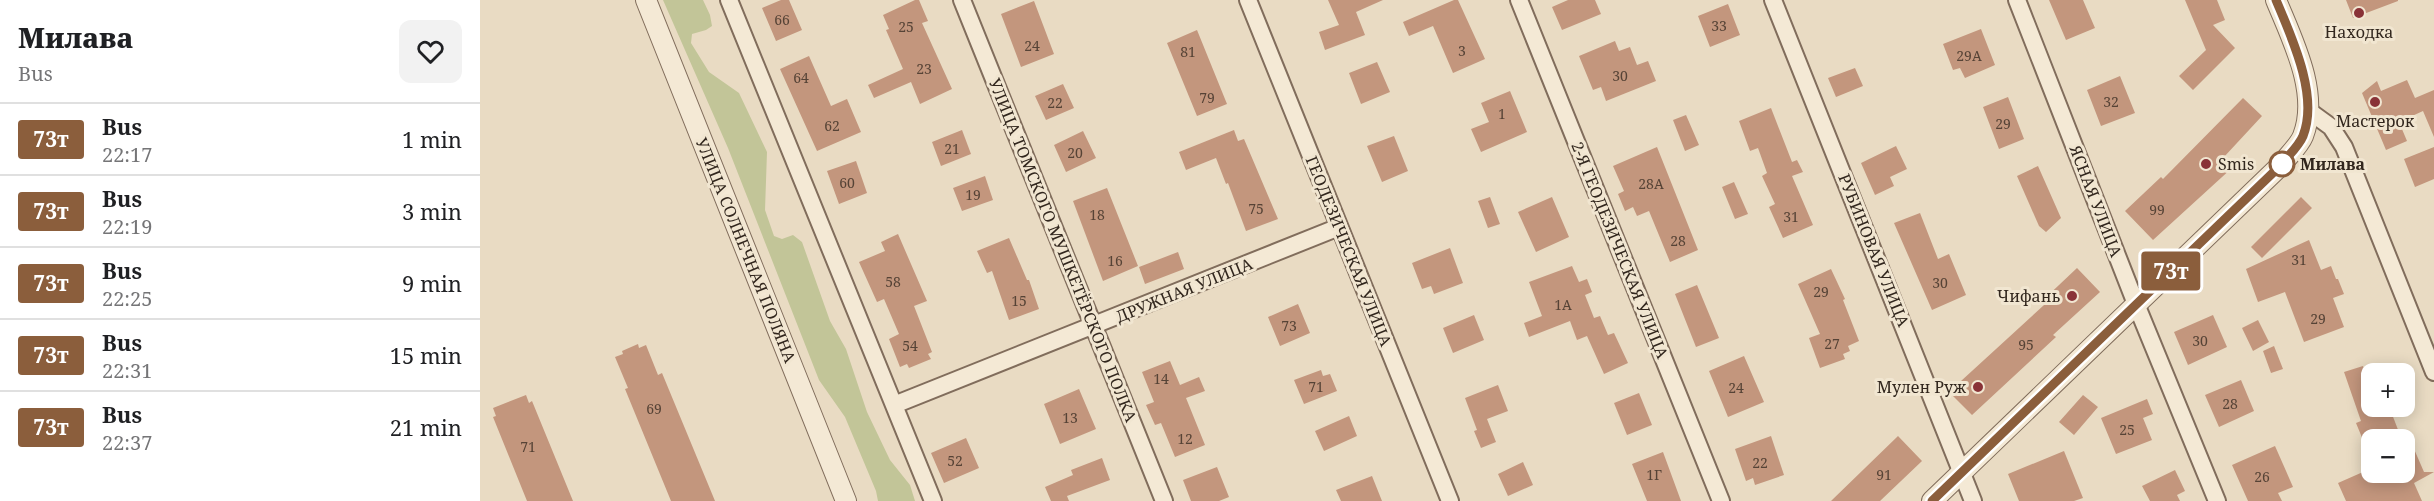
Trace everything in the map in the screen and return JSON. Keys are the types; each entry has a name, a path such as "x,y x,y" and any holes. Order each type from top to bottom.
{"street":[{"name":"УЛИЦА СОЛНЕЧНАЯ ПОЛЯНА","path":"646,0 846,501"},
{"path":"729,0 933,501"},
{"name":"УЛИЦА ТОМСКОГО МУШКЕТЁРСКОГО ПОЛКА","path":"962,0 1164,501"},
{"name":"ГЕОДЕЗИЧЕСКАЯ УЛИЦА","path":"1248,0 1450,501"},
{"name":"2-Я ГЕОДЕЗИЧЕСКАЯ УЛИЦА","path":"1519,0 1721,501"},
{"name":"РУБИНОВАЯ УЛИЦА","path":"1773,0 1973,501"},
{"name":"ЯСНАЯ УЛИЦА","path":"2017,0 2136,304 2217,501"},
{"path":"1932,501 2280,166 2303,137 2309,111 2298,56 2276,0"},
{"path":"2309,111 2331,127 2344,147 2434,372"},
{"name":"ДРУЖНАЯ УЛИЦА","path":"894,405 1339,226"}],"green space":[{"path":"663,0 703,0 712,26 692,34 691,43 709,72 739,93 767,152 765,210 774,236 782,239 793,235 802,242 830,321 846,349 867,412 890,460 910,485 915,501 878,501 845,417 819,380 728,148"}],"building":[{"path":"781,0 789,0 802,30 776,41 762,8"},
{"path":"919,0 928,21 922,23 952,89 920,104 911,82 874,98 868,85 903,69 886,30 889,29 883,15"},
{"path":"1328,0 1383,0 1356,12 1365,35 1325,50 1319,32 1339,25"},
{"path":"1458,0 1485,59 1453,73 1433,26 1409,36 1403,22"},
{"path":"1568,0 1595,0 1601,14 1562,30 1552,7"},
{"path":"2049,0 2083,0 2095,28 2066,40"},
{"path":"2185,0 2217,0 2225,20 2213,25 2235,48 2193,90 2179,76 2206,50"},
{"name":"Находка","path":"2346,0 2398,0 2398,1 2353,18"},
{"path":"1034,1 1054,54 1021,67 1001,14"},
{"path":"1728,4 1740,35 1710,47 1698,16"},
{"path":"1981,29 1995,65 1965,78 1960,68 1953,70 1943,44"},
{"path":"1197,30 1227,104 1197,116 1167,43"},
{"path":"1615,41 1619,51 1630,47 1637,65 1648,61 1656,81 1606,101 1601,87 1593,90 1579,56"},
{"path":"809,56 831,106 847,99 861,132 817,151 780,69"},
{"path":"1377,62 1390,92 1361,104 1349,73"},
{"path":"1855,68 1863,86 1836,97 1828,78"},
{"path":"2120,76 2135,113 2101,126 2087,90"},
{"path":"2407,80 2415,98 2434,90 2434,137 2423,111 2399,122 2407,141 2386,150 2362,93 2377,81 2381,91"},
{"path":"1063,84 1074,108 1046,120 1035,96"},
{"path":"1510,91 1527,132 1481,152 1471,129 1489,122 1481,103"},
{"path":"2008,97 2024,139 1999,149 1983,107"},
{"path":"2243,98 2262,116 2224,157 2233,167 2153,240 2125,211 2161,177 2163,179"},
{"path":"1771,108 1792,162 1797,160 1803,172 1792,176 1813,225 1783,238 1769,207 1775,204 1762,176 1767,173 1758,148 1750,151 1739,121"},
{"path":"1686,115 1699,145 1685,151 1673,120"},
{"path":"962,130 971,154 941,166 932,142"},
{"path":"1234,130 1238,141 1244,139 1278,219 1246,231 1216,158 1186,170 1179,152"},
{"path":"1083,131 1096,158 1066,172 1054,145"},
{"path":"1394,136 1408,171 1382,182 1367,146"},
{"path":"1896,146 1907,169 1890,177 1894,186 1875,195 1861,163"},
{"path":"1657,147 1698,250 1670,262 1649,211 1637,216 1633,207 1625,211 1618,194 1624,191 1613,166"},
{"path":"2434,147 2434,179 2415,187 2404,159"},
{"path":"856,161 867,193 839,204 827,171"},
{"path":"2038,166 2061,218 2046,232 2039,226 2017,176"},
{"path":"985,176 993,200 962,211 953,188"},
{"path":"1734,182 1748,214 1735,219 1722,187"},
{"path":"1107,188 1138,266 1103,281 1073,201"},
{"path":"1490,197 1500,224 1488,228 1478,201"},
{"path":"1552,197 1569,237 1536,252 1518,212"},
{"path":"2301,197 2312,208 2262,258 2251,247"},
{"path":"1920,213 1938,259 1949,254 1966,295 1932,310 1894,223"},
{"path":"898,234 927,301 914,306 932,352 928,354 931,359 909,368 907,364 900,367 889,339 899,334 884,299 877,302 859,262 885,251 881,242"},
{"path":"1009,238 1027,280 1029,280 1039,309 1009,320 992,271 987,273 977,251"},
{"path":"2309,240 2321,270 2331,266 2338,279 2344,294 2333,298 2344,327 2304,342 2285,292 2258,302 2246,269"},
{"path":"1450,248 1463,283 1434,294 1431,286 1422,289 1412,263"},
{"path":"1178,252 1184,269 1145,284 1139,267"},
{"path":"1572,266 1579,282 1587,279 1592,292 1585,295 1594,318 1600,316 1608,335 1614,333 1628,363 1604,374 1587,336 1577,340 1570,321 1529,337 1524,323 1542,316 1529,282"},
{"path":"2077,268 2100,292 2053,335 2056,337 1972,415 1949,392 2044,305 2041,302"},
{"path":"1831,269 1845,299 1843,300 1859,341 1848,346 1850,351 1843,354 1845,359 1820,368 1809,338 1820,334 1798,284"},
{"path":"1697,285 1719,338 1696,347 1675,294"},
{"path":"1298,304 1310,333 1280,346 1268,317"},
{"path":"1474,315 1484,340 1453,353 1443,328"},
{"path":"2213,315 2227,347 2188,365 2174,332"},
{"path":"2258,320 2269,342 2253,351 2242,328"},
{"path":"638,344 639,348 646,345 658,375 662,373 715,501 671,501 625,389 628,388 615,357"},
{"path":"2274,346 2283,369 2271,373 2263,351"},
{"path":"1744,356 1764,402 1728,417 1709,371"},
{"path":"1170,361 1180,385 1199,377 1205,391 1186,398 1205,445 1175,457 1161,423 1155,425 1146,405 1154,402 1142,372"},
{"path":"2361,367 2361,417 2393,417 2398,429 2361,429 2361,435 2356,423 2361,421 2344,372"},
{"path":"1321,370 1323,376 1330,374 1337,391 1304,404 1294,380"},
{"path":"2241,380 2254,411 2219,427 2205,395"},
{"path":"1498,385 1508,411 1487,419 1496,442 1481,448 1465,398"},
{"path":"1079,389 1096,429 1060,444 1044,404"},
{"path":"1639,393 1652,425 1627,435 1614,403"},
{"path":"526,395 529,403 532,401 573,501 527,501 493,417 496,416 493,408"},
{"path":"2083,395 2098,407 2074,435 2059,422"},
{"path":"2147,399 2153,414 2143,418 2152,440 2116,454 2101,418"},
{"path":"1349,416 1357,436 1324,451 1315,431"},
{"path":"1771,436 1784,475 1755,485 1753,478 1746,481 1735,449"},
{"path":"1898,436 1922,461 1880,501 1831,501"},
{"path":"966,438 979,468 944,483 931,453"},
{"path":"2275,446 2293,487 2278,493 2282,501 2248,501 2232,465"},
{"path":"2064,451 2083,498 2074,501 2019,501 2008,474"},
{"path":"2415,451 2424,472 2434,472 2415,482"},
{"path":"1663,452 1681,501 1647,501 1632,464"},
{"path":"1102,458 1110,480 1067,496 1069,501 1051,501 1045,487 1073,475 1071,470"},
{"path":"1523,462 1533,485 1508,496 1498,474"},
{"path":"1217,467 1229,497 1219,501 1191,501 1183,480"},
{"path":"2175,470 2185,491 2177,495 2180,501 2150,501 2142,486"},
{"path":"2361,473 2361,483 2414,483 2422,501 2346,501 2338,483"},
{"path":"1372,476 1382,501 1341,501 1336,490"}],"bus line":[{"name":"73т","path":"1932,501 2280,166 2303,137 2309,111 2305,83 2298,56 2276,0"}],"place":[{"name":"Находка","path":"2359,13"},
{"name":"Мастерок","path":"2375,102"},
{"name":"Smis","path":"2206,164"},
{"name":"Милава","path":"2282,164"},
{"name":"Чифань","path":"2072,296"},
{"name":"Мулен Руж","path":"1978,387"}]}
